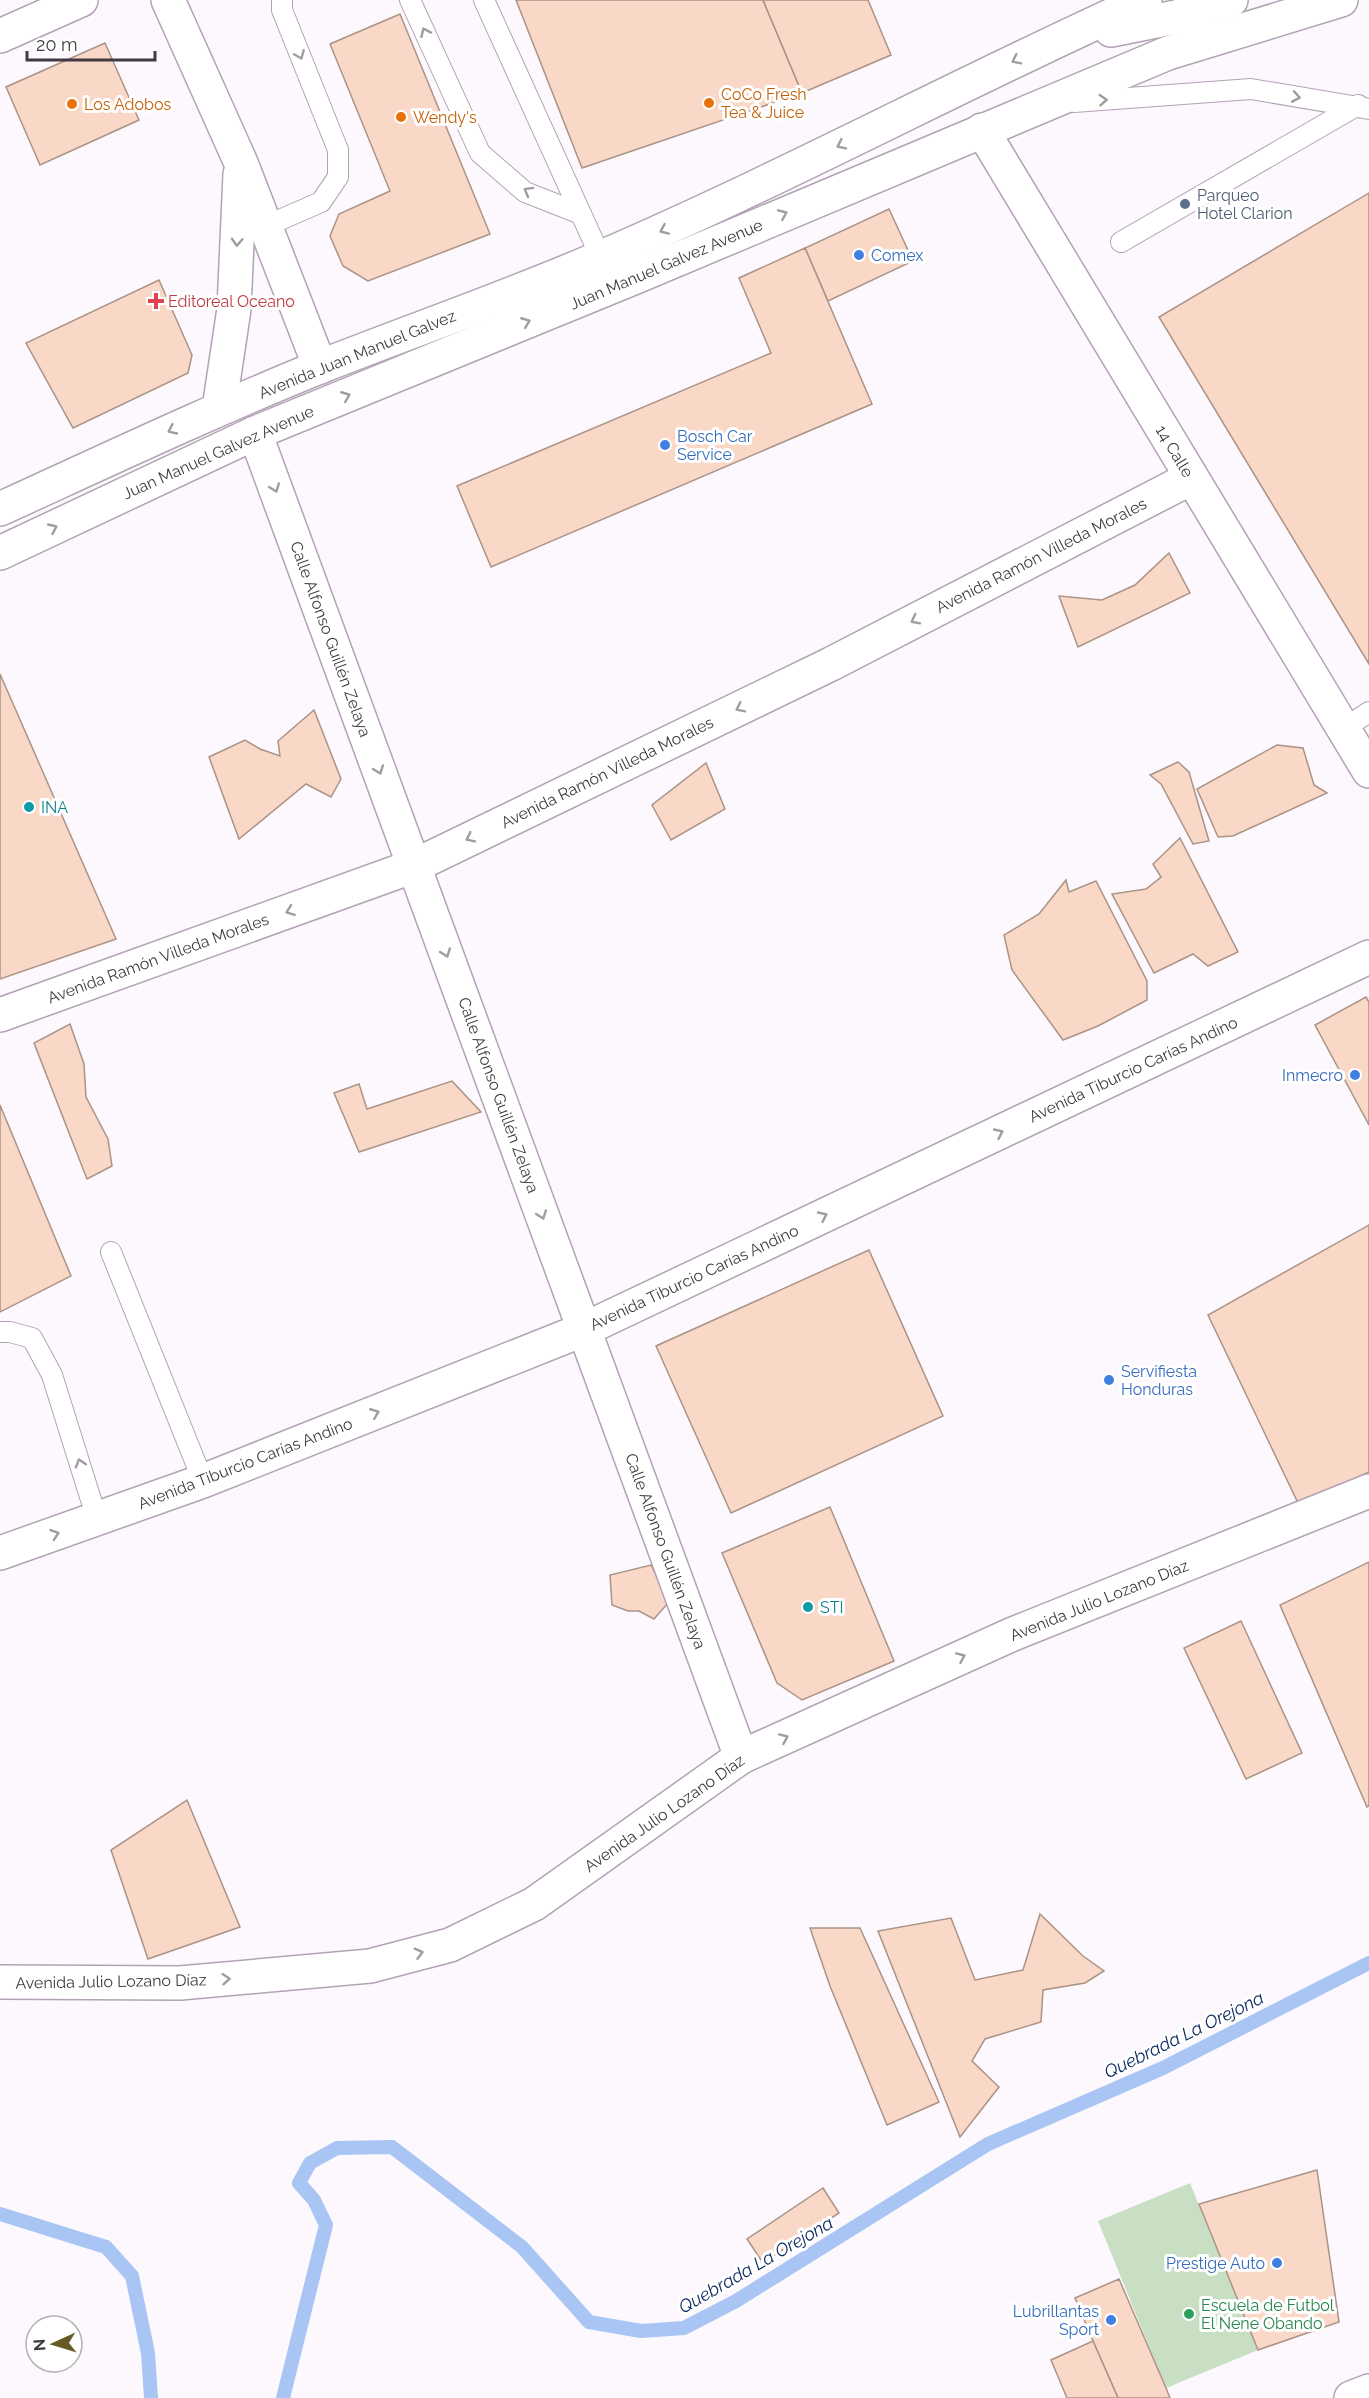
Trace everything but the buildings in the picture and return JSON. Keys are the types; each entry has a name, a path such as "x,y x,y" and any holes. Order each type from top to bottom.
{"street":[{"path":"0,36 81,0"},
{"path":"168,0 241,163 320,367"},
{"name":"Juan Manuel Galvez Avenue","path":"601,258 717,206 1051,42 1145,0"},
{"path":"1051,42 1176,17 1231,0"},
{"name":"Juan Manuel Galvez Avenue","path":"0,552 255,433 638,276 1168,53 1341,0"},
{"path":"1057,99 1176,17"},
{"name":"14 Calle","path":"982,130 1191,478 1356,720 1369,771"},
{"path":"219,409 234,309 241,163"},
{"name":"Avenida Juan Manuel Galvez","path":"0,510 219,409 320,367 601,258"},
{"name":"Calle Alfonso Guillén Zelaya","path":"255,433 741,1758"},
{"name":"Avenida Ramón Villeda Morales","path":"0,1015 414,866 831,664 1191,478"},
{"name":"Avenida Tiburcio Carías Andino","path":"2,1548 97,1519 203,1481 585,1329 1369,957"},
{"name":"Avenida Julio Lozano Díaz","path":"0,1982 180,1983 370,1966 450,1945 534,1904 741,1758 1013,1634 1369,1491"},
{"path":"1351,2398 1369,2391"}],"lane":[{"path":"266,226 321,202 338,177 338,150 282,10 282,0"},
{"path":"410,0 480,153 525,192 581,214"},
{"path":"484,0 601,258"},
{"path":"1057,99 1251,89 1364,105"},
{"path":"1121,242 1364,105"},
{"path":"111,1252 203,1481"},
{"path":"0,1332 10,1332 32,1338 52,1375 97,1519"}],"green space":[{"name":"Escuela de Futbol El Nene Obando","path":"1190,2183 1258,2350 1166,2388 1098,2221"}],"waterway":[{"name":"Quebrada La Orejona","path":"283,2398 326,2225 314,2200 299,2183 310,2163 337,2148 392,2147 522,2247 589,2322 641,2331 684,2328 736,2301 988,2144 1163,2068 1369,1963"},
{"name":"Quebrada La Orejona","path":"0,2214 106,2247 132,2276 148,2353 151,2398"}],"place":[{"name":"CoCo Fresh Tea & Juice","path":"709,103"},
{"name":"Los Adobos","path":"72,104"},
{"name":"Wendy's","path":"401,117"},
{"name":"Parqueo Hotel Clarion","path":"1185,204"},
{"name":"Comex","path":"859,255"},
{"name":"Editoreal Oceano","path":"156,301"},
{"name":"Bosch Car Service","path":"665,445"},
{"name":"INA","path":"29,807"},
{"name":"Inmecro","path":"1355,1075"},
{"name":"Servifiesta Honduras","path":"1109,1380"},
{"name":"STI","path":"808,1607"},
{"name":"Prestige Auto","path":"1277,2263"},
{"name":"Escuela de Futbol El Nene Obando","path":"1189,2314"},
{"name":"Lubrillantas Sport","path":"1111,2320"}]}
